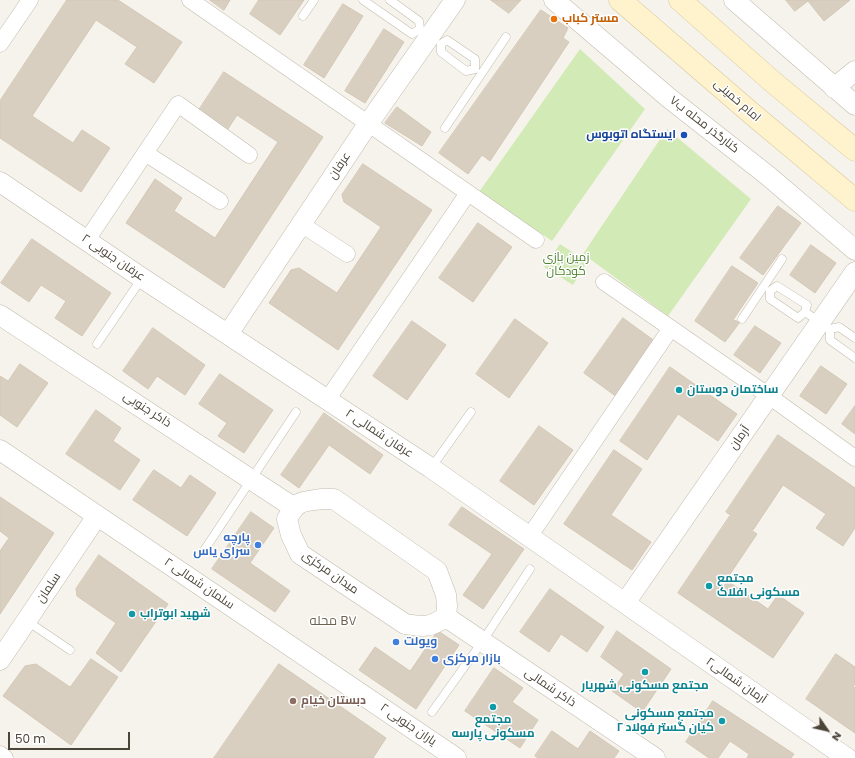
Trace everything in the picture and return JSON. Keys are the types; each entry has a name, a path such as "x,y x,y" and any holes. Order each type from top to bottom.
{"main road":[{"name":"امام خمینی","path":"620,0 855,200"},
{"path":"680,0 774,83 855,150"}],"street":[{"path":"0,44 30,0"},
{"path":"190,0 536,240"},
{"name":"عرفان","path":"228,334 368,124 455,0"},
{"name":"کنارگذر محله ب۷","path":"554,0 669,98 767,175 855,250"},
{"path":"734,0 855,105"},
{"path":"834,88 855,71"},
{"path":"87,240 178,104 249,154"},
{"path":"145,153 220,201"},
{"name":"عرفان جنوبی ۲","path":"0,182 228,334"},
{"path":"327,400 468,193"},
{"path":"301,224 347,254"},
{"name":"آرمان","path":"625,603 769,396 818,321 855,272"},
{"path":"604,282 769,396 855,458"},
{"name":"ذاکر جنوبی","path":"0,315 293,507"},
{"path":"530,537 670,328"},
{"name":"عرفان شمالی ۲","path":"228,334 431,468 530,537"},
{"name":"سلمان شمالی ۲","path":"0,450 300,653"},
{"path":"293,507 301,501 322,498 334,499 437,571 446,595 446,617"},
{"name":"میدان مرکزی","path":"293,507 287,518 291,536 300,554 404,624 421,626 433,625 446,617"},
{"name":"سلمان","path":"0,660 97,516"},
{"name":"آرمان شمالی۲","path":"530,537 847,758"},
{"name":"ذاکر شمالی","path":"446,617 655,758"},
{"name":"یاران جنوبی ۲","path":"300,653 456,758"},
{"path":"0,754 5,758"}],"lane":[{"path":"303,16 314,0"},
{"path":"363,0 412,34 447,40 475,59 478,71"},
{"path":"390,0 419,21 441,52 466,71 478,71"},
{"path":"445,128 478,71 506,37"},
{"path":"742,319 767,288 782,259"},
{"path":"97,344 142,278"},
{"path":"767,288 777,286 807,305 830,340 855,358"},
{"path":"767,288 770,299 798,318 818,321 839,327 855,338"},
{"path":"205,549 296,412"},
{"path":"431,468 471,412"},
{"path":"432,712 482,642 530,569"},
{"path":"26,621 70,650"}],"green space":[{"path":"580,49 645,109 552,241 479,192"},
{"path":"667,129 751,199 668,316 583,254"},
{"name":"زمین بازی کودکان","path":"560,244 587,262 573,285 544,267"}],"building":[{"path":"67,0 118,0 182,42 154,83 125,64 137,47 96,20 32,116 73,143 82,130 110,148 81,192 0,138 0,101"},
{"path":"210,0 230,0 224,10"},
{"path":"259,0 304,0 280,35 250,14"},
{"path":"491,0 521,0 509,13"},
{"path":"786,0 850,0 824,21 808,1 795,11"},
{"path":"343,4 363,16 324,78 304,65"},
{"path":"541,10 568,28 563,38 569,42 490,161 482,155 468,174 439,153"},
{"path":"384,29 404,42 365,103 345,91"},
{"path":"224,72 323,137 224,288 126,223 155,179 182,198 174,211 215,238 278,142 237,115 226,132 197,113"},
{"path":"397,107 431,132 422,146 385,123"},
{"path":"363,164 432,210 338,350 269,303 291,270 299,268 337,293 381,227 344,202 342,195"},
{"path":"778,206 801,223 763,275 740,258"},
{"path":"478,223 512,247 473,302 439,278"},
{"path":"32,239 111,293 82,336 55,318 66,301 41,285 29,302 1,283"},
{"path":"811,245 836,263 815,293 790,275"},
{"path":"732,266 758,283 733,320 740,322 725,342 695,321"},
{"path":"623,318 656,342 617,397 584,373"},
{"path":"515,319 548,343 509,398 476,374"},
{"path":"412,321 446,345 407,400 373,376"},
{"path":"755,326 781,343 760,373 734,355"},
{"path":"153,328 205,365 185,395 157,376 148,389 123,371"},
{"path":"20,364 48,383 17,427 0,415 0,376 8,381"},
{"path":"821,366 847,384 826,414 800,396"},
{"name":"ساختمان دوستان","path":"670,367 737,414 718,441 678,414 647,460 620,441"},
{"path":"220,374 273,410 244,453 218,436 227,423 199,404"},
{"path":"855,406 855,434 842,424"},
{"path":"96,410 121,428 113,441 140,460 120,490 66,454"},
{"path":"324,413 383,455 370,474 329,445 299,488 281,475"},
{"path":"539,426 573,450 534,505 500,481"},
{"path":"778,435 855,488 855,528 843,546 816,528 826,514 783,485 753,530 726,512"},
{"path":"614,450 642,469 611,515 651,542 632,570 564,524"},
{"path":"154,470 181,488 190,475 216,493 187,536 133,500"},
{"path":"0,497 54,533 0,614 0,551 9,538 0,531"},
{"path":"462,507 524,549 483,609 463,595 492,554 449,525"},
{"path":"251,512 274,528 250,563 290,591 275,612 212,569"},
{"name":"مجتمع مسکونی افلاک","path":"730,516 757,534 726,580 768,609 778,595 804,613 773,658 678,593"},
{"name":"شهید ابوتراب","path":"99,555 168,604 121,672 96,653 116,623 77,596 76,589"},
{"name":"مجتمع مسکونی شهریار","path":"550,589 604,627 587,652 561,634 549,652 520,632"},
{"name":"بازار مرکزی","path":"438,631 459,645 416,709 359,670 375,647 410,671"},
{"name":"مجتمع مسکونی شهریار","path":"617,631 671,669 642,712 612,691 624,674 601,657"},
{"path":"836,654 855,667 855,684 853,686 855,688 855,733 806,699"},
{"path":"91,659 118,677 71,745 3,696 25,666 36,664 70,687"},
{"name":"دبستان خیام","path":"279,664 386,738 373,758 214,758"},
{"name":"مجتمع مسکونی پارسه","path":"494,668 523,688 512,702 538,720 520,748 465,711"},
{"name":"مجتمع مسکونی کیان گستر فولاد ۲","path":"713,701 794,754 791,758 747,758 749,754 730,741 718,758 709,758 686,742"},
{"path":"552,731 578,749 590,731 619,751 614,758 538,758 535,756"}],"place":[{"name":"مستر کباب","path":"554,19"},
{"name":"ایستگاه اتوبوس","path":"684,135"},
{"name":"ساختمان دوستان","path":"679,390"},
{"name":"پارچه سرای یاس","path":"258,545"},
{"name":"مجتمع مسکونی افلاک","path":"709,586"},
{"name":"شهید ابوتراب","path":"132,614"},
{"name":"ویولت","path":"396,642"},
{"name":"بازار مرکزی","path":"435,659"},
{"name":"مجتمع مسکونی شهریار","path":"645,672"},
{"name":"دبستان خیام","path":"293,701"},
{"name":"مجتمع مسکونی پارسه","path":"493,707"},
{"name":"مجتمع مسکونی کیان گستر فولاد ۲","path":"722,721"}],"district":[{"name":"محله B۷","path":"333,622"}]}
